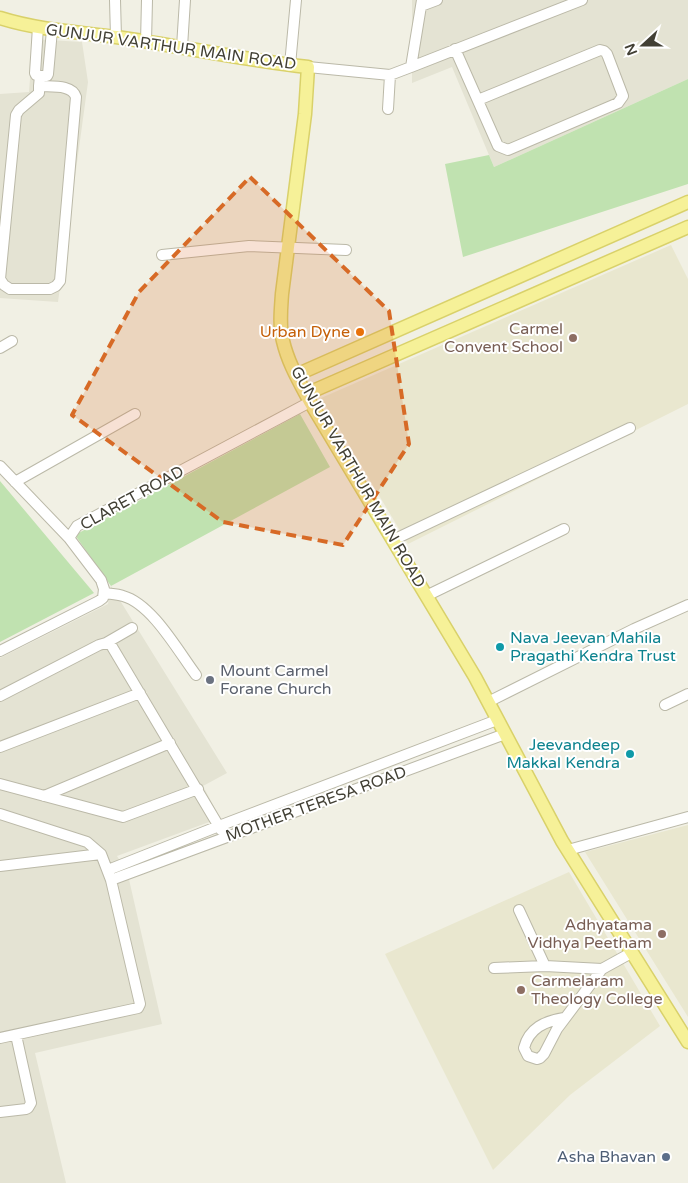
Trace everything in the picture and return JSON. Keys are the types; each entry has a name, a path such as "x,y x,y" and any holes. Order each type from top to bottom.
{"main road":[{"name":"GUNJUR VARTHUR MAIN ROAD","path":"0,18 17,24 52,30 116,37 308,67 306,114 282,294 282,340 296,375 308,398 488,702 568,850 688,1042"},
{"path":"296,375 688,202"},
{"path":"308,398 688,227"}],"street":[{"path":"116,0 116,37"},
{"path":"146,42 147,0"},
{"path":"182,47 185,0"},
{"path":"290,65 296,0"},
{"path":"411,67 422,3 437,0"},
{"path":"308,67 390,75 582,0"},
{"path":"38,27 35,73 40,81 39,93 19,110 16,115 0,279 10,289 50,289 60,281 76,97 75,92 70,88 40,81"},
{"path":"40,81 48,74 52,30"},
{"path":"455,49 498,146 508,150 618,103 623,96 607,54 604,50 600,50 478,100"},
{"path":"388,109 390,75"},
{"path":"162,255 249,246 346,250"},
{"path":"0,348 12,341"},
{"name":"CLARET ROAD","path":"104,593 99,577 69,538 77,526 308,398"},
{"path":"15,482 135,414"},
{"path":"393,540 630,428"},
{"path":"0,466 69,538"},
{"path":"426,596 564,529"},
{"path":"0,650 99,601 103,598 104,593 124,596 137,602 150,612 196,675"},
{"path":"488,702 634,629 688,605"},
{"path":"0,696 132,628"},
{"path":"106,643 111,645 226,837"},
{"path":"0,746 140,693"},
{"path":"665,705 688,694"},
{"name":"MOTHER TERESA ROAD","path":"109,875 125,864 219,826 497,720"},
{"name":"MOTHER TERESA ROAD","path":"109,875 128,875 505,734"},
{"path":"44,796 170,743"},
{"path":"0,784 123,817 198,789"},
{"path":"0,814 87,842 101,854 109,875 140,1006 138,1008 0,1038"},
{"path":"568,850 688,817"},
{"path":"0,866 101,854"},
{"path":"518,910 545,966"},
{"path":"564,1018 602,968 632,953"},
{"path":"494,968 545,966 602,968"},
{"path":"0,1112 26,1109 31,1103 16,1035"}],"highlighted area":[{"path":"250,177 389,311 409,444 343,545 223,522 72,415 139,292"}],"shaded area":[{"path":"412,0 688,0 688,79 494,167 452,67 412,83"},
{"path":"33,39 82,42 88,82 58,302 0,298 0,94 29,92"},
{"name":"Carmel Convent School","path":"671,245 688,279 688,404 408,544 321,398"},
{"path":"111,586 227,773 203,786 220,818 117,856 128,875 162,1024 35,1053 66,1183 0,1183 0,658 108,604"},
{"name":"Adhyatama Vidhya Peetham","path":"688,825 688,1017 585,852"},
{"name":"Carmelaram Theology College","path":"569,872 660,1026 570,1095 493,1170 385,954"}],"green space":[{"path":"688,79 688,184 463,257 445,164 489,155 494,167"},
{"path":"300,414 330,467 111,586 75,535"},
{"path":"0,481 94,593 0,642"}],"place":[{"name":"Urban Dyne","path":"360,332"},
{"name":"Carmel Convent School","path":"573,338"},
{"name":"Nava Jeevan Mahila Pragathi Kendra Trust","path":"500,647"},
{"name":"Mount Carmel Forane Church","path":"210,680"},
{"name":"Jeevandeep Makkal Kendra","path":"630,754"},
{"name":"Adhyatama Vidhya Peetham","path":"662,934"},
{"name":"Carmelaram Theology College","path":"521,990"},
{"name":"Asha Bhavan","path":"666,1157"}]}
